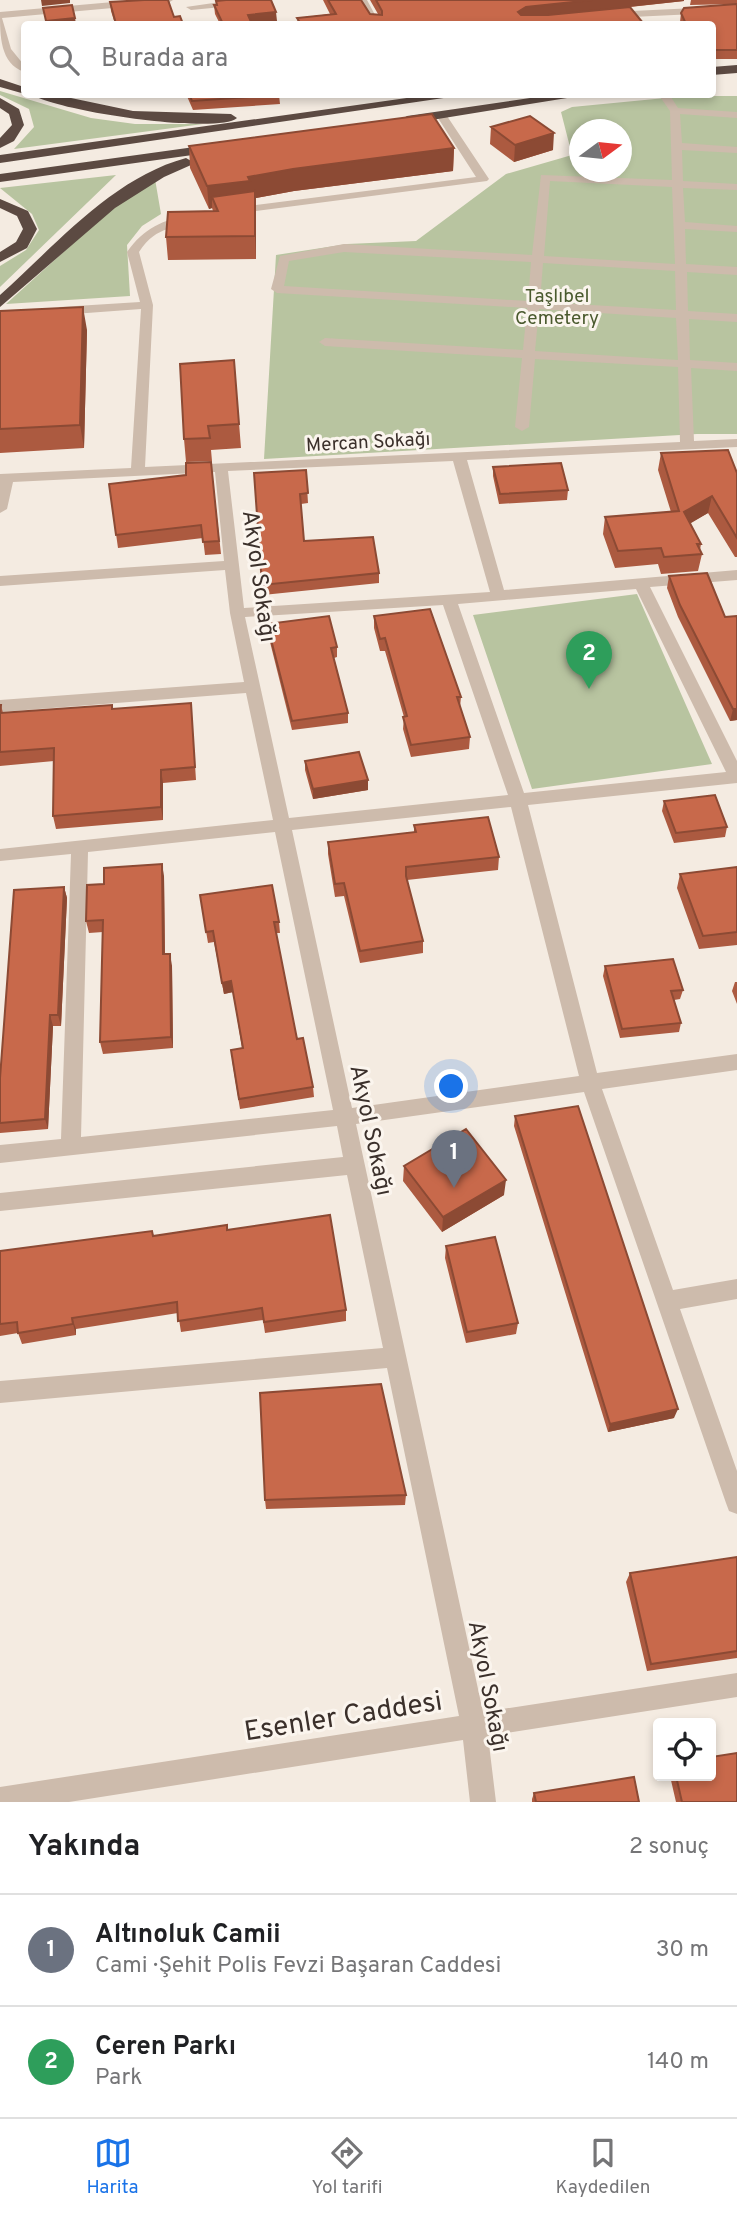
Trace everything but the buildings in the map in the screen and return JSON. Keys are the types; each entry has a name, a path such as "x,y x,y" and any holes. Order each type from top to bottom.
{"highway":[{"path":"716,71 737,69"},
{"path":"0,83 21,89"},
{"path":"716,84 737,83"},
{"path":"50,98 91,111 142,117 228,119 383,108"},
{"path":"0,159 442,98"},
{"path":"386,124 558,98"},
{"path":"0,102 15,112 19,125 9,138 0,144"},
{"path":"0,178 236,144 159,172 128,189 0,303"},
{"path":"0,203 23,214 30,229 22,245 0,258"}],"street":[{"path":"21,67 11,61 4,49 0,18 168,0"},
{"path":"193,8 263,0"},
{"path":"362,0 374,21"},
{"path":"664,21 674,0"},
{"path":"599,16 737,9"},
{"path":"666,98 675,111 687,444"},
{"path":"675,111 737,115"},
{"path":"138,471 147,305 133,252 143,235 165,223 216,214 483,179 441,115"},
{"path":"677,146 737,149"},
{"path":"522,427 545,177 737,187"},
{"path":"680,225 737,229"},
{"path":"737,271 344,248 284,258 277,289 737,318"},
{"path":"40,312 147,305"},
{"path":"325,342 737,367"},
{"path":"732,443 737,456"},
{"name":"Mercan Sokağı","path":"4,477 732,443"},
{"path":"459,456 498,595"},
{"name":"Akyol Sokağı","path":"221,467 237,613 474,1726 483,1802"},
{"path":"0,509 4,477"},
{"path":"0,582 232,565"},
{"path":"237,613 449,600 737,575"},
{"path":"0,855 737,777 641,583"},
{"path":"449,600 518,800 590,1082 737,1503"},
{"path":"0,706 253,687"},
{"path":"71,1147 80,846"},
{"path":"0,1154 344,1116 737,1062"},
{"path":"0,1202 355,1165"},
{"path":"667,1301 737,1289"},
{"path":"0,1392 395,1357"},
{"name":"Esenler Caddesi","path":"0,1800 737,1685"}],"green space":[{"path":"0,91 91,118 135,124 203,124 14,149 34,127 29,109 0,95"},
{"name":"Taşlıbel Cemetery","path":"737,96 737,434 697,434 264,459 276,255 347,244 416,241 506,174 569,156 569,182 632,182 632,119 569,119 569,143 561,112 572,107 665,98"},
{"path":"116,175 0,287 0,266 26,250 39,230 32,214 0,188"},
{"path":"155,179 161,214 142,226 127,245 130,296 6,304 132,190"},
{"path":"637,594 712,764 532,789 473,615"}],"place":[{"name":"Ceren Parkı","path":"589,689"},
{"name":"Altınoluk Camii","path":"454,1188"}]}
